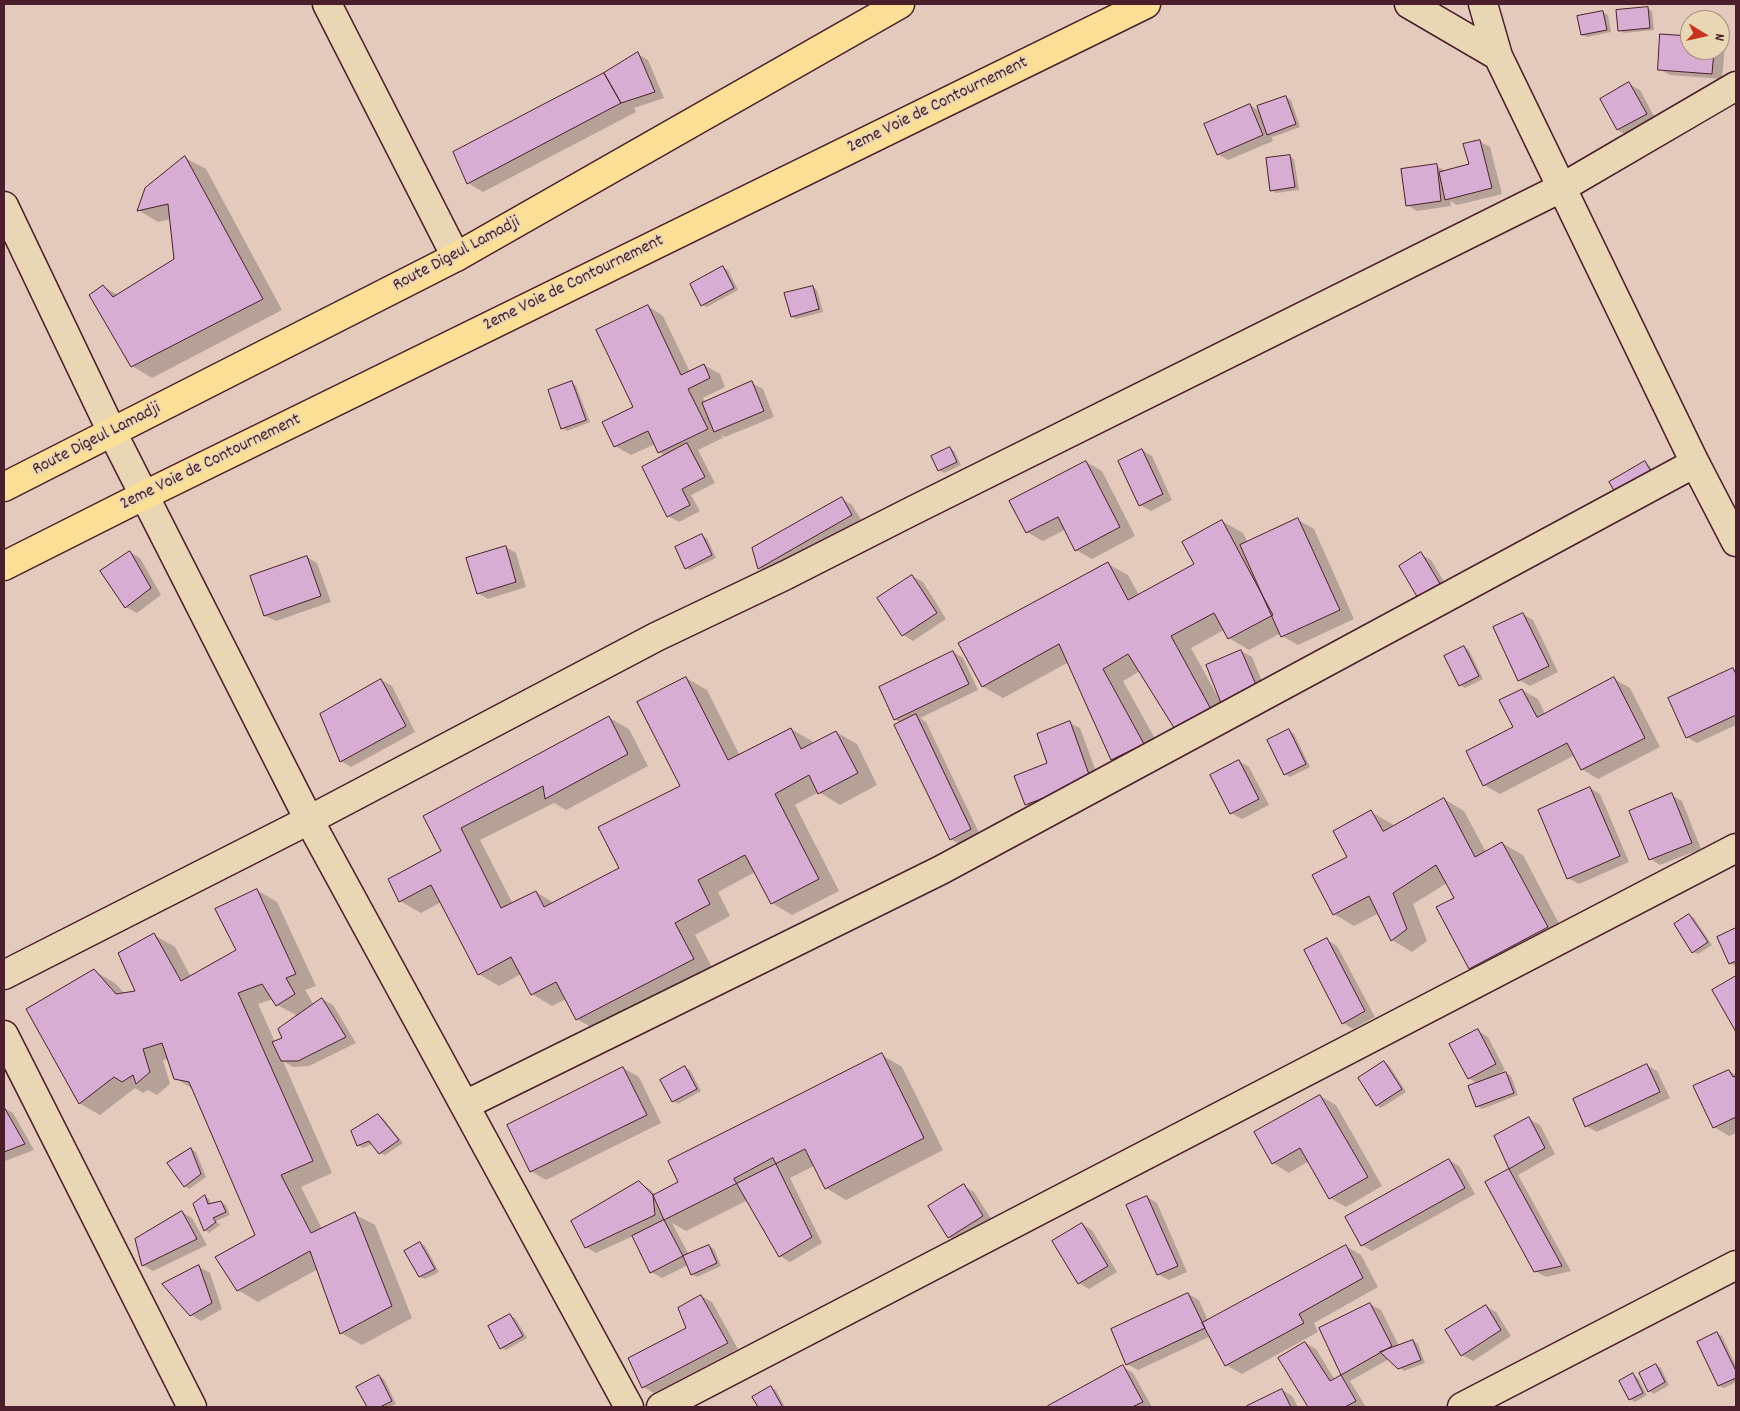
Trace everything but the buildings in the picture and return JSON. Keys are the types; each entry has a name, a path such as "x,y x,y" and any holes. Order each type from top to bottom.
{"main road":[{"name":"Route Digeul Lamadji","path":"4,487 456,257 900,4"},
{"name":"2eme Voie de Contournement","path":"4,566 1146,4"}],"street":[{"path":"327,4 456,257"},
{"path":"1409,4 1498,56"},
{"path":"1483,4 1498,56 1695,463 1736,542"},
{"path":"4,975 309,820 656,637 786,575 1562,188 1736,86"},
{"path":"4,206 143,496 309,820 629,1407"},
{"path":"465,1105 941,870 1695,463"},
{"path":"661,1407 1736,848"},
{"path":"4,1035 192,1407"},
{"path":"1462,1407 1736,1265"}]}
